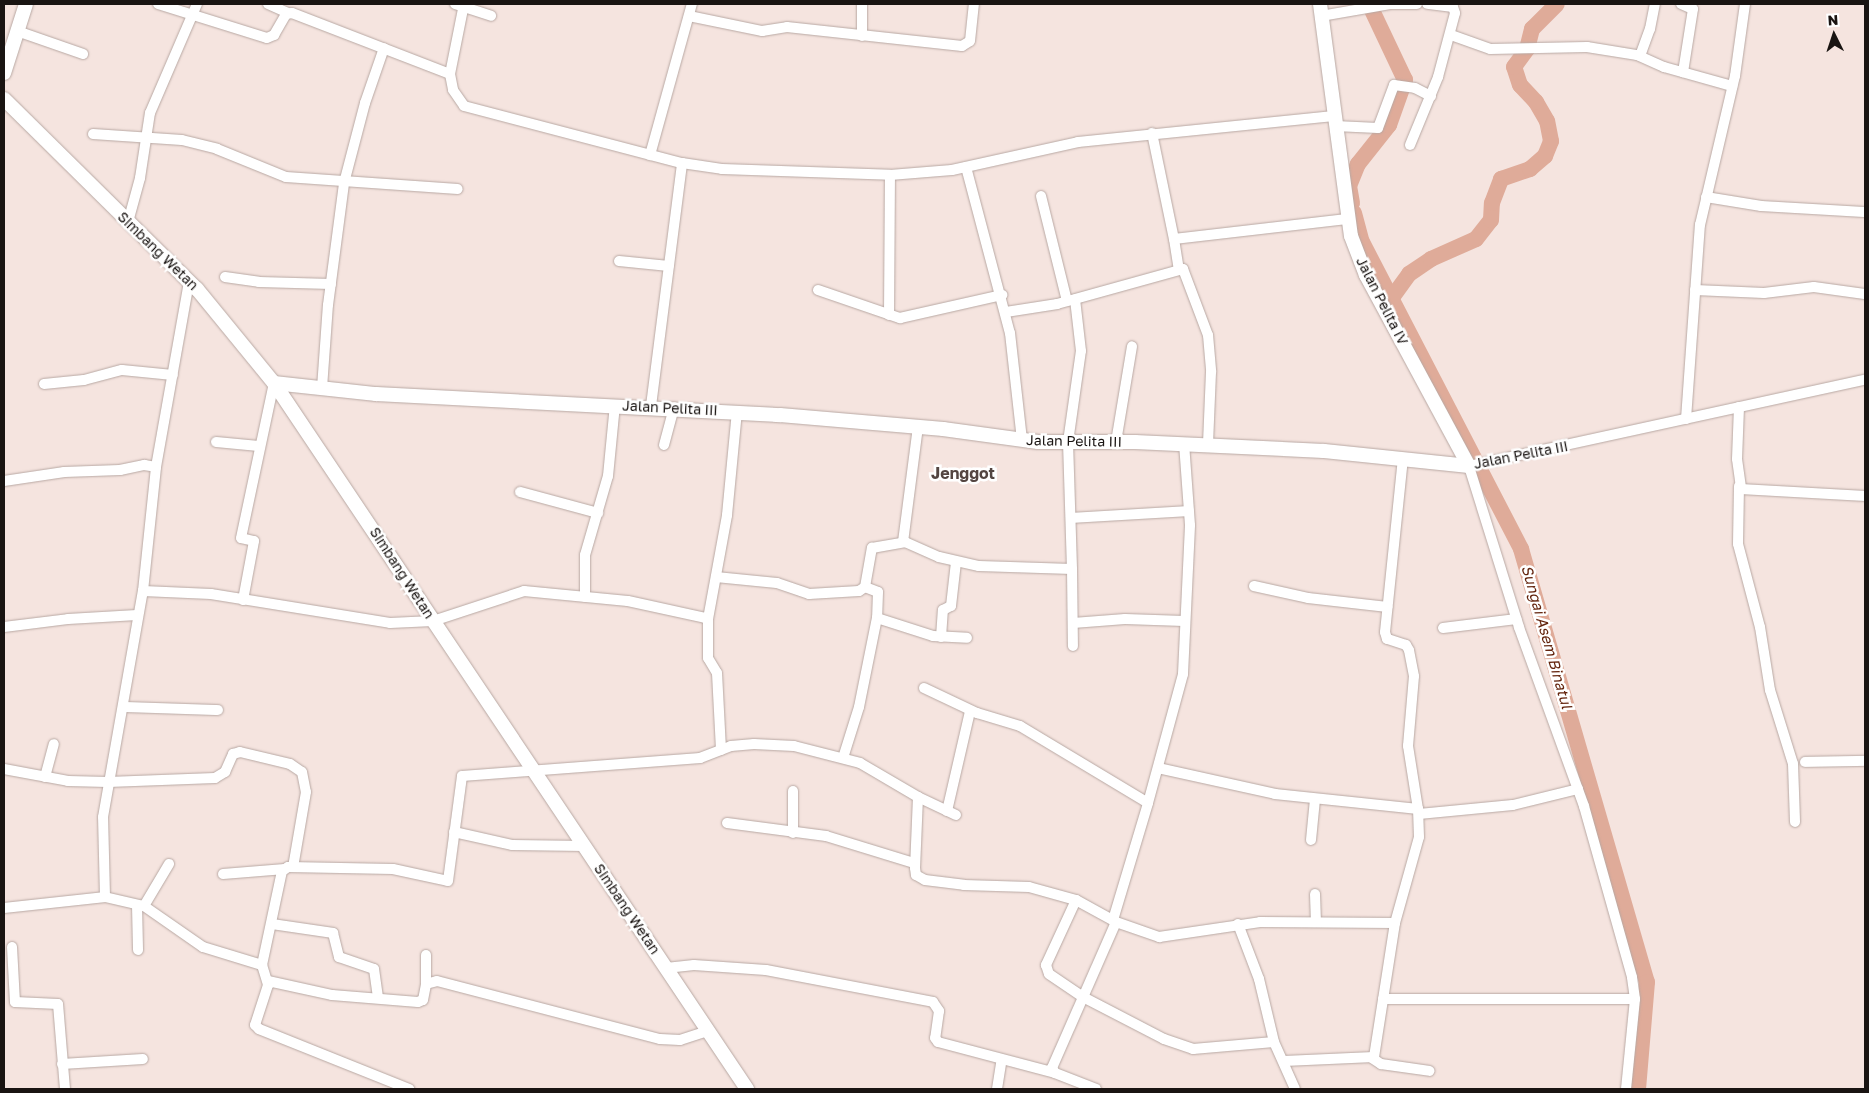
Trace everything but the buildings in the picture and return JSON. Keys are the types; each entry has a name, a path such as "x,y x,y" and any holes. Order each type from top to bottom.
{"street":[{"path":"4,73 26,4"},
{"path":"158,4 271,38 288,13"},
{"path":"128,222 150,113 198,4"},
{"path":"268,4 450,74"},
{"path":"650,155 692,4"},
{"path":"862,4 862,36"},
{"path":"689,16 762,31 786,27 968,45 974,4"},
{"path":"1321,10 1390,4 1417,4"},
{"path":"1410,145 1431,96 1451,35 1455,9 1444,4 1427,4"},
{"path":"1640,56 1650,29 1655,4"},
{"path":"1680,4 1693,10 1683,72"},
{"path":"1686,419 1700,225 1732,86 1745,4"},
{"path":"491,16 461,5 450,74 453,90 464,106 682,163 722,169 890,175 966,167 1078,142 1152,133 1335,121 1377,129 1392,86 1404,86 1431,96"},
{"name":"Jalan Pelita IV","path":"1321,10 1347,219 1366,275 1471,466"},
{"path":"17,31 83,54"},
{"path":"1451,35 1484,48 1587,47 1640,56 1683,72 1732,86"},
{"path":"322,388 331,284 344,183 365,103 384,48"},
{"name":"Simbang Wetan","path":"4,98 189,281 274,383 747,1089"},
{"path":"1152,133 1179,270"},
{"path":"93,134 182,140 217,149 286,177 344,183 382,182 458,189"},
{"path":"651,406 682,163"},
{"path":"966,167 1006,312 1018,387 1022,440"},
{"path":"889,315 890,175"},
{"path":"1041,196 1071,300 1081,351 1068,442 1073,646"},
{"path":"1706,197 1761,206 1864,212"},
{"path":"1174,239 1347,219"},
{"path":"619,261 669,266"},
{"path":"1006,312 1071,300 1184,270 1208,335 1211,372 1208,445"},
{"path":"226,277 259,282 331,284"},
{"path":"105,897 103,817 137,615 143,591 156,467 189,281"},
{"path":"1695,290 1764,292 1827,287 1865,294"},
{"path":"818,290 902,318 1002,295"},
{"path":"1116,442 1132,346"},
{"path":"44,384 84,380 122,370 173,375"},
{"name":"Jalan Pelita III","path":"274,383 376,394 674,407 918,427 1022,440 1208,445 1402,458 1471,466 1501,461 1865,380"},
{"path":"243,600 254,541 241,538 254,490 260,446 274,383"},
{"path":"585,597 585,555 598,512 611,456 615,405"},
{"path":"664,444 674,407"},
{"path":"1739,407 1738,544 1760,627 1770,690 1793,764 1795,822"},
{"path":"721,750 717,673 707,653 708,619 727,516 737,412"},
{"path":"903,542 918,427"},
{"path":"216,442 260,446"},
{"path":"1055,1073 1053,1066 1115,921 1182,674 1189,511 1184,444"},
{"path":"1372,1058 1395,924 1416,848 1418,811 1408,746 1414,676 1409,650 1406,645 1386,637 1387,607 1402,458"},
{"path":"4,481 64,472 144,465 156,467"},
{"path":"1471,466 1516,619 1578,789 1632,977 1635,999 1626,1089"},
{"path":"1739,486 1865,496"},
{"path":"520,492 598,512"},
{"path":"1071,518 1189,511"},
{"path":"864,587 872,548 903,542 956,562 1029,570 1072,569"},
{"path":"940,637 943,610 951,606 956,562"},
{"path":"716,577 777,583 808,594 849,592 864,587 878,592 877,618 859,707 843,758"},
{"path":"1254,586 1308,598 1387,607"},
{"path":"143,591 210,594 390,623 433,621 516,591 628,601 708,619"},
{"path":"4,627 68,618 137,615"},
{"path":"877,618 940,637 967,638"},
{"path":"1073,623 1125,619 1184,621"},
{"path":"1443,628 1516,619"},
{"path":"924,688 970,711 1020,726 1148,803"},
{"path":"122,707 218,710"},
{"path":"223,874 289,868 393,869 448,881 460,777 700,758 731,746 775,744 860,763 918,797 951,813 970,711"},
{"path":"45,777 54,744"},
{"path":"4,769 45,777 108,782 215,778 225,772 233,754 240,752 290,764 302,772 306,792 289,868 262,965 268,981 255,1025 259,1029 403,1088"},
{"path":"1805,762 1865,761"},
{"path":"1158,768 1274,794 1418,811 1513,805 1578,789"},
{"path":"793,791 793,832"},
{"path":"918,797 914,863 916,874 926,880 964,885 1025,886 1076,900 1115,921 1159,937 1238,924 1316,922 1395,924"},
{"path":"1311,840 1315,799"},
{"path":"727,823 826,836 914,863"},
{"path":"454,832 512,844 585,846"},
{"path":"138,950 140,906 169,864"},
{"path":"1315,894 1316,922"},
{"path":"9,907 105,897 140,906 203,947 262,965"},
{"path":"1076,900 1046,970 1083,997 1164,1039 1193,1049 1274,1042"},
{"path":"272,924 333,933 339,957 374,969 378,997"},
{"path":"1238,924 1259,979 1274,1042 1295,1089"},
{"path":"12,946 8,979 15,1002 58,1004 65,1089"},
{"path":"268,981 332,995 378,997 418,1002 422,1000 426,984 426,955"},
{"path":"666,968 694,965 766,970 933,1002 939,1011 935,1038 938,1042 1055,1073 1096,1089"},
{"path":"426,984 437,982 457,985 660,1039 680,1040 708,1031"},
{"path":"1383,999 1635,999"},
{"path":"1284,1061 1372,1058 1381,1064 1430,1071"},
{"path":"62,1064 142,1059"},
{"path":"997,1089 1002,1059"}],"waterway":[{"name":"Sungai Asem Binatul","path":"1352,203 1349,186 1358,164 1389,125 1405,80 1369,4"},
{"path":"1391,299 1409,274 1431,259 1476,239 1491,220 1492,203 1501,179 1530,169 1545,156 1551,141 1547,121 1536,102 1520,85 1514,67 1527,49 1532,29 1557,4"},
{"name":"Sungai Asem Binatul","path":"1354,213 1362,242 1521,549 1647,982 1638,1089"}],"district":[{"name":"Jenggot","path":"963,473"}]}
